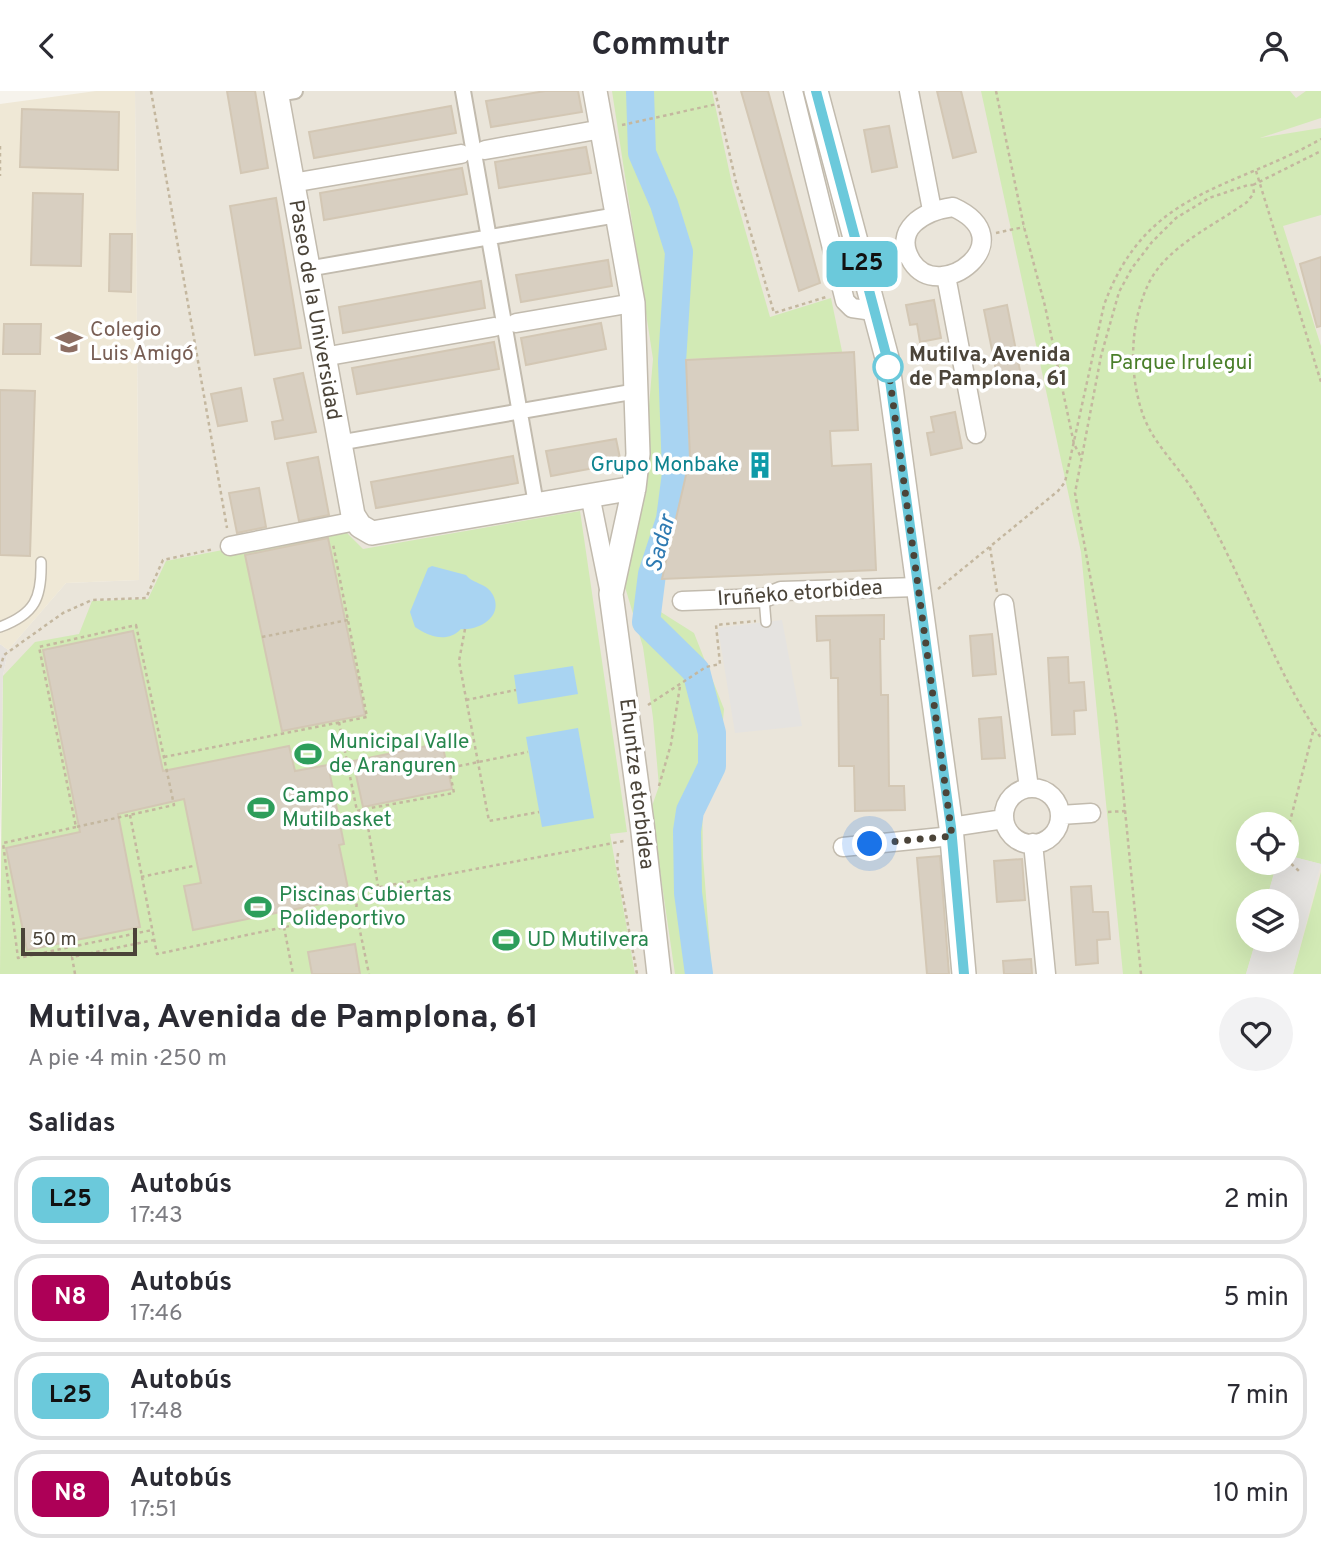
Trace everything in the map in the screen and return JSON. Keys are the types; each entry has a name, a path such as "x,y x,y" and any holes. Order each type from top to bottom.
{"street":[{"path":"463,91 536,505"},
{"name":"Ehuntze etorbidea","path":"595,91 633,303 637,391 638,454 634,488 611,594"},
{"path":"793,91 845,301 852,308 873,311"},
{"path":"816,91 887,358 923,593 951,831 964,974"},
{"path":"909,91 932,210"},
{"name":"Paseo de la Universidad","path":"283,92 292,183 338,443 358,524"},
{"path":"292,183 602,129"},
{"path":"953,207 968,214 977,223 981,237 975,261 965,269 946,276 928,274 915,266 906,251 908,230 917,218 932,210 953,207"},
{"path":"307,269 617,215"},
{"path":"861,260 906,251"},
{"path":"946,276 976,434"},
{"path":"323,357 633,303"},
{"path":"338,443 637,391"},
{"path":"230,546 358,524 372,533 634,488"},
{"name":"Ehuntze etorbidea","path":"590,495 611,594 659,974"},
{"name":"Iruñeko etorbidea","path":"682,601 764,598 780,591 923,593"},
{"path":"1004,604 1029,788"},
{"path":"1029,788 1042,790 1051,796 1060,815 1054,833 1043,841 1033,843 1018,840 1009,832 1004,819 1006,805 1012,796 1029,788"},
{"path":"1060,815 1091,813"},
{"path":"843,847 951,831 1004,819"},
{"path":"1033,843 1046,974"}],"lane":[{"path":"0,627 17,620 35,605 42,584 41,562"},
{"path":"764,598 766,621"}],"path":[{"path":"0,668 5,655 12,648 63,613 92,600 146,597 163,560 230,546 151,91"},
{"path":"715,91 736,182 774,313 842,291"},
{"path":"996,91 1074,444 1081,457"},
{"path":"629,124 718,104"},
{"path":"923,593 990,547 1058,491 1069,472 1104,305 1132,250 1161,219 1186,201 1217,184 1256,171 1321,139"},
{"path":"0,146 0,176"},
{"path":"1141,974 1116,718 1075,493 1110,321 1119,292 1132,268 1152,242 1192,207 1228,190 1259,183 1321,151"},
{"path":"1256,171 1321,382"},
{"path":"1253,185 1254,193 1247,202 1178,250 1154,274 1147,287 1135,327 1134,371 1138,396 1150,429 1194,491 1277,666 1321,738"},
{"path":"981,237 1024,227"},
{"path":"164,757 367,717 331,537"},
{"path":"990,547 995,589 1004,604"},
{"path":"262,637 348,620"},
{"name":"Iruñeko etorbidea","path":"680,686 706,667 720,664 716,625 766,621"},
{"path":"76,827 39,647 136,625 174,805 130,815 76,827 3,843 18,958 152,930"},
{"path":"465,629 459,661 489,821 539,812"},
{"path":"648,705 680,686"},
{"path":"659,786 671,744 680,686"},
{"path":"466,700 516,690"},
{"path":"339,722 357,811 454,793 449,768 528,752"},
{"path":"1292,812 1314,728"},
{"path":"365,809 378,887"},
{"path":"130,815 157,954 356,912"},
{"path":"369,974 356,912 357,899 364,890 632,840"},
{"name":"Ehuntze etorbidea","path":"618,853 617,865 637,974"},
{"path":"141,877 193,866"},
{"path":"284,927 293,974"},
{"path":"75,974 72,957 154,940"}],"shaded area":[{"name":"Colegio Luis Amigó","path":"96,91 135,91 139,580 66,583 8,650 0,644 0,104"},
{"path":"135,91 1321,91 1321,974 0,974 3,676 8,650 66,583 139,580"},
{"path":"782,620 802,726 735,733 718,628"},
{"path":"0,644 8,650 3,676 0,838"},
{"path":"1299,858 1321,864 1299,950 1299,889 1269,889 1274,875 1299,875"},
{"path":"1252,952 1299,952 1293,974 1246,974"}],"green space":[{"path":"612,91 712,91 732,184 770,317 831,298 843,356 681,359 682,456 673,519 658,576 656,609 694,633 724,709 719,765 702,795 703,857 712,974 675,974 651,809 659,786 653,718 643,647 625,587 639,523 653,359"},
{"name":"Parque Irulegui","path":"981,91 1290,91 1296,98 1306,91 1321,91 1321,118 1260,138 1321,128 1321,215 1283,226 1321,346 1321,864 1299,858 1299,812 1236,812 1236,875 1274,875 1269,889 1236,889 1236,952 1252,952 1246,974 1123,974 1081,552"},
{"name":"Municipal Valle de Aranguren","path":"580,511 627,832 610,834 635,974 0,974 3,676 35,642 79,634 92,601 148,599 166,561 341,527 363,549"},
{"path":"1321,872 1321,974 1293,974"}],"water":[{"path":"432,566 466,575 487,588 495,603 495,610 488,621 475,628 461,629 444,637 432,636 415,627 410,612 428,568"},
{"path":"573,666 578,694 518,704 514,675"},
{"path":"578,728 594,818 542,827 526,737"}],"building":[{"path":"227,91 255,91 268,168 241,173"},
{"path":"545,91 578,91 582,112 491,127 486,101"},
{"path":"741,91 768,91 820,283 799,291"},
{"path":"937,91 961,91 976,152 953,158"},
{"path":"451,106 456,133 314,158 309,132"},
{"path":"22,109 119,112 118,170 20,167"},
{"path":"889,126 897,167 872,172 864,130"},
{"path":"586,147 591,173 499,188 495,162"},
{"path":"462,168 467,194 324,220 320,193"},
{"path":"33,193 83,194 81,266 31,265"},
{"path":"276,198 301,348 255,355 230,206"},
{"path":"110,234 132,234 131,292 109,291"},
{"path":"1321,257 1321,326 1317,327 1300,264"},
{"path":"608,260 612,286 521,302 516,275"},
{"path":"481,281 485,308 343,333 339,307"},
{"path":"934,300 941,338 920,342 917,324 910,325 906,305"},
{"path":"1007,305 1022,381 999,385 984,310"},
{"path":"601,323 606,349 526,365 521,338"},
{"path":"4,324 41,324 40,354 3,354"},
{"path":"494,342 499,369 357,394 352,368"},
{"name":"Grupo Monbake","path":"854,352 858,430 830,431 832,466 871,464 876,570 662,579 690,458 686,360"},
{"path":"303,373 316,432 275,439 272,422 283,420 274,379"},
{"path":"241,388 247,421 218,426 211,394"},
{"path":"0,390 35,391 30,556 0,555"},
{"path":"955,412 962,448 931,455 927,433 934,432 931,417"},
{"path":"616,439 621,463 551,476 546,451"},
{"path":"513,456 518,483 376,508 371,482"},
{"path":"318,457 329,515 299,521 287,463"},
{"path":"259,488 266,527 237,533 229,493"},
{"path":"328,538 365,715 282,731 245,555"},
{"path":"884,615 884,639 880,639 881,695 888,695 889,786 904,786 905,810 855,811 854,766 839,766 838,678 831,678 830,640 817,641 816,616"},
{"path":"133,631 163,771 289,746 295,771 328,765 344,844 339,845 350,898 193,930 184,886 201,883 184,799 118,814 140,927 27,950 6,848 80,832 43,650"},
{"path":"992,634 996,674 973,676 970,636"},
{"path":"1068,657 1069,683 1084,682 1086,710 1074,711 1075,734 1052,735 1048,658"},
{"path":"1001,717 1005,758 982,759 979,719"},
{"path":"442,743 452,789 363,807 353,761"},
{"path":"940,856 949,974 927,974 917,858"},
{"path":"1022,859 1025,900 997,902 994,861"},
{"path":"1091,886 1093,912 1108,912 1110,939 1097,940 1098,963 1076,965 1071,887"},
{"path":"355,944 360,974 312,974 308,952"},
{"path":"1031,959 1032,974 1004,974 1003,961"}],"waterway":[{"name":"Sadar","path":"640,91 642,153 664,204 679,252 672,362 676,473 670,519 652,574 646,622 696,671 712,733 712,766 690,811 687,831 688,893 699,974"}],"bus line":[{"name":"L25","path":"816,91 877,330 887,358 951,827 964,974"}],"place":[{"name":"Colegio Luis Amigó","path":"69,342"},
{"name":"Mutilva, Avenida de Pamplona, 61","path":"888,367"},
{"name":"Grupo Monbake","path":"760,465"},
{"name":"Municipal Valle de Aranguren","path":"308,754"},
{"name":"Campo Mutilbasket","path":"261,808"},
{"name":"Piscinas Cubiertas Polideportivo","path":"258,907"},
{"name":"UD Mutilvera","path":"506,940"}],"route":[{"path":"870,844 952,836 887,358 888,367"}]}
